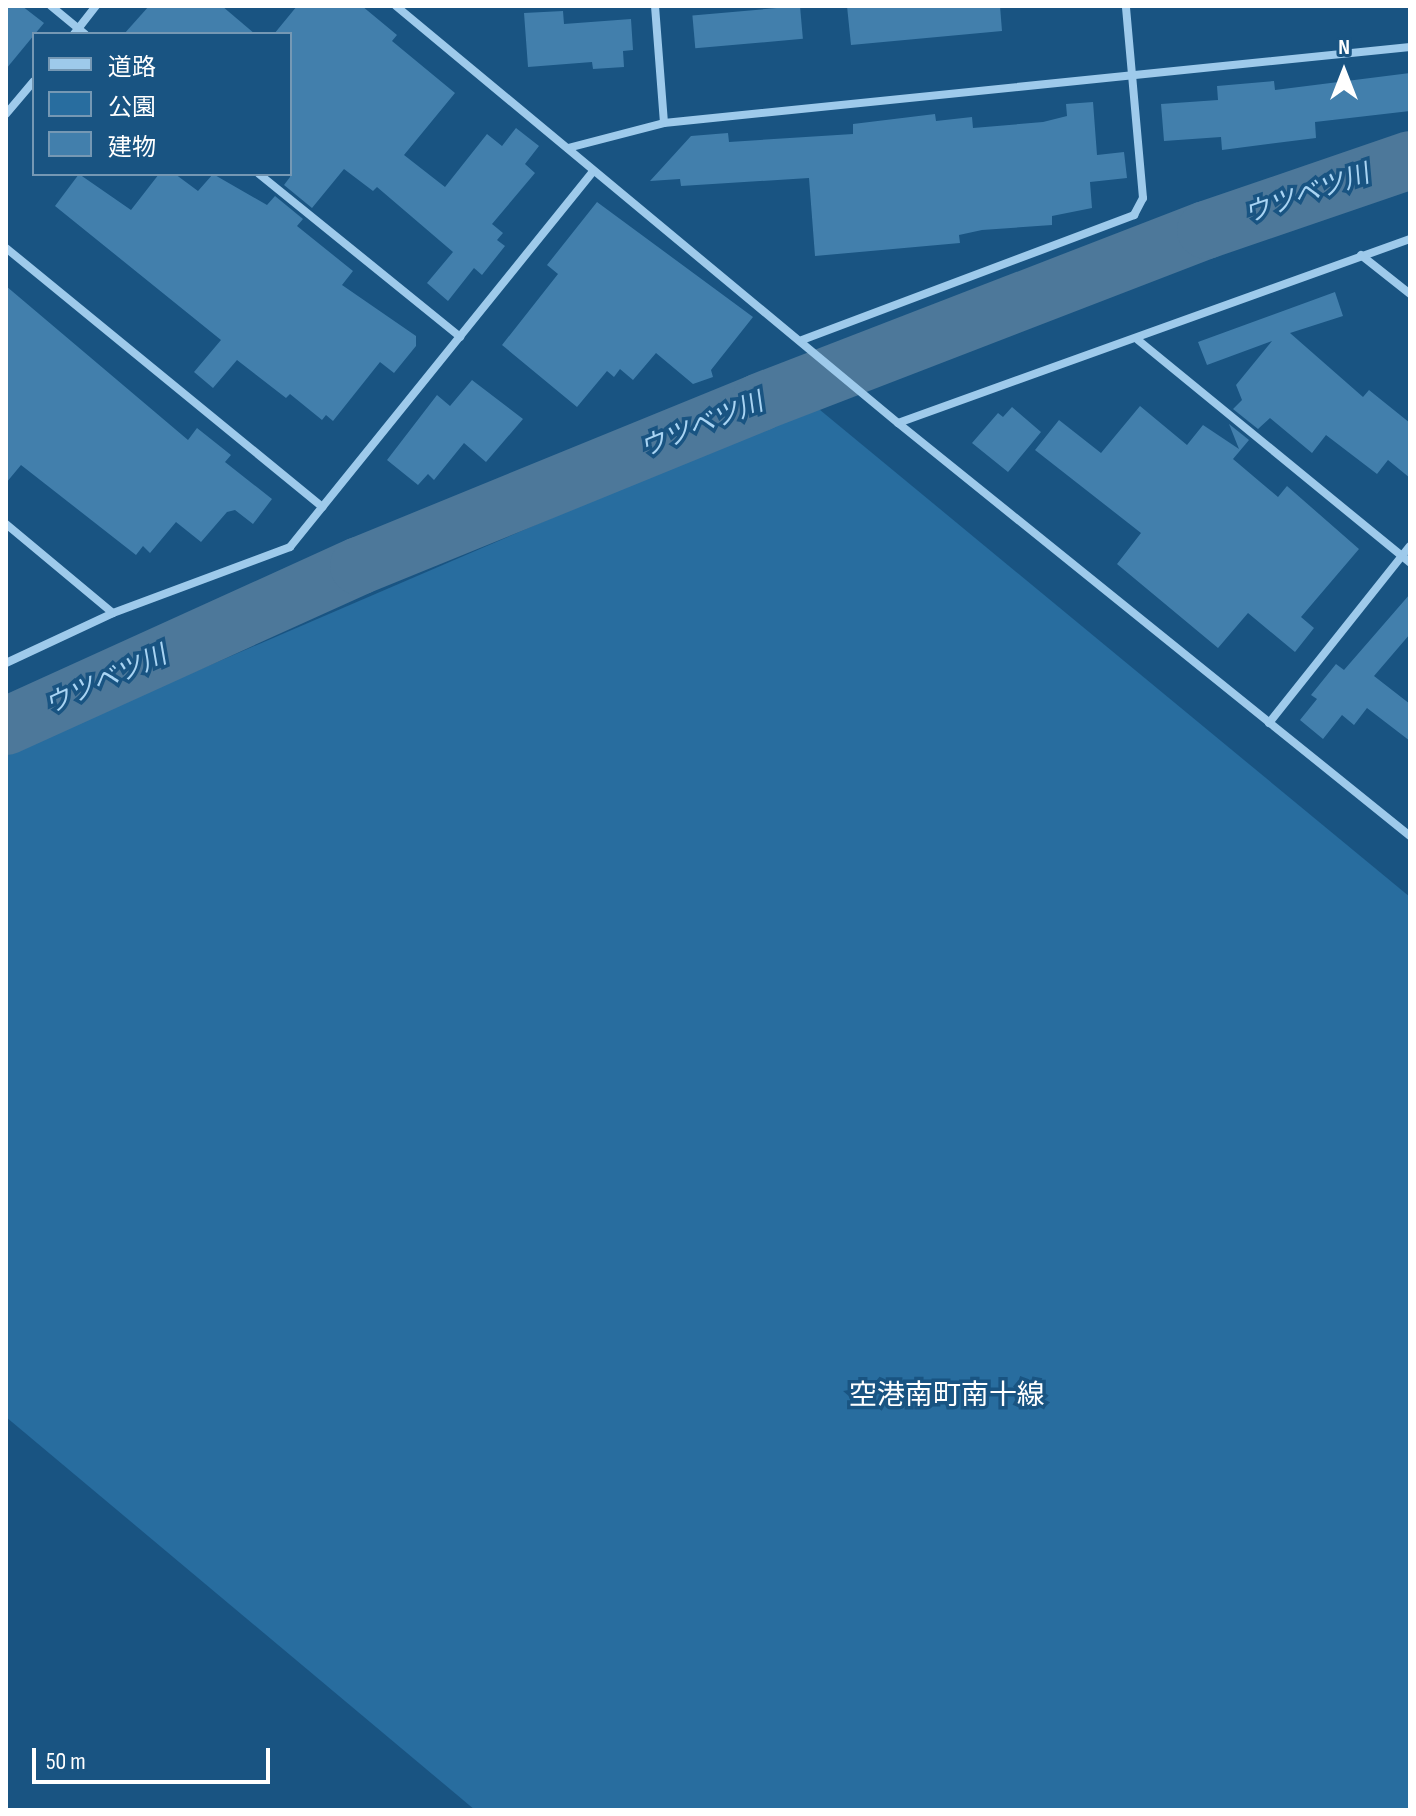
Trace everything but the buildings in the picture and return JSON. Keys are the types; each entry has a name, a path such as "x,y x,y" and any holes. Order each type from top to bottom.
{"street":[{"path":"51,6 79,32 96,6"},
{"path":"396,6 593,172 871,397 898,423 1410,836"},
{"path":"655,6 664,123"},
{"path":"802,340 1134,215 1143,198 1126,6"},
{"path":"568,148 664,123 1410,47"},
{"path":"6,114 32,83"},
{"path":"6,663 113,613 290,547 593,172"},
{"path":"261,176 460,337"},
{"path":"898,423 1138,340 1410,239"},
{"path":"6,248 323,507"},
{"path":"1361,255 1410,294"},
{"path":"1138,340 1410,563"},
{"path":"6,524 113,613"},
{"path":"1269,723 1410,546"}],"green space":[{"path":"814,405 1410,897 1410,1810 475,1810 6,1417 6,753"}],"waterway":[{"name":"ウツベツ川","path":"6,726 359,566 760,402 1206,230 1410,160"}],"district":[{"name":"空港南町南十線","path":"947,1396"}]}
